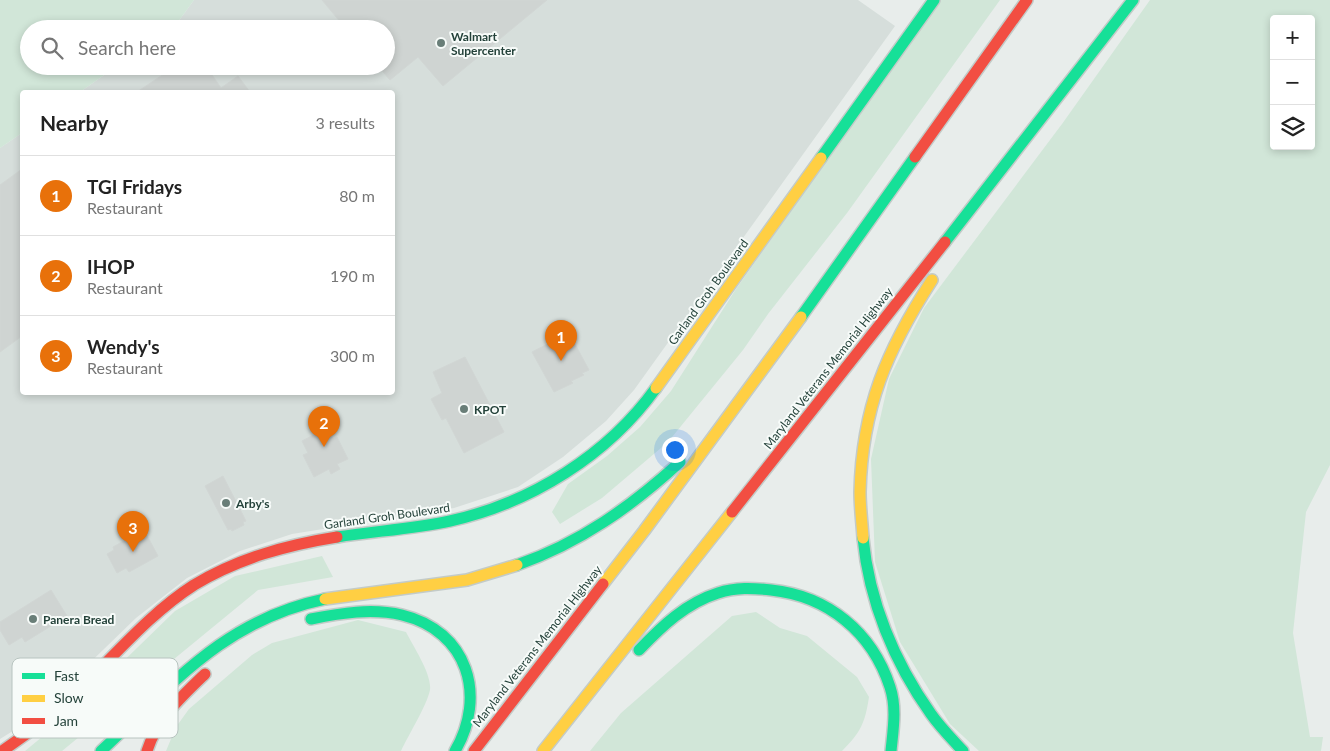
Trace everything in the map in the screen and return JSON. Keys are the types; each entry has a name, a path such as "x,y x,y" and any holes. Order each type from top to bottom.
{"main road":[{"name":"Garland Groh Boulevard","path":"110,658 154,614 182,593 215,573 252,557 284,546 324,538 424,526 458,519 518,499 548,484 587,458 621,428 654,391 934,0"},
{"name":"Maryland Veterans Memorial Highway","path":"474,751 644,531 1028,0"},
{"name":"Maryland Veterans Memorial Highway","path":"545,751 1016,152 1133,0"},
{"path":"963,751 932,714 898,661 875,600 865,564 860,521 861,478 866,430 873,399 893,347 939,268 1016,152"},
{"path":"178,677 210,649 241,629 268,615 299,605 331,598 434,586 480,577 538,558 574,542 606,523 655,486 680,462 778,348"},
{"path":"545,751 653,635 675,616 691,604 715,594 741,588 789,590 814,599 842,614 860,632 875,652 887,678 893,706 894,736 891,751"},
{"path":"303,621 332,614 373,612 402,614 424,622 440,632 453,646 463,664 472,700 469,719 455,751"},
{"path":"178,700 211,668"},
{"name":"Garland Groh Boulevard","path":"2,751 21,738"},
{"path":"101,751 115,738"},
{"path":"147,751 152,738"}],"shaded area":[{"path":"194,0 858,0 895,26 634,390 606,421 563,457 518,487 454,508 292,534 240,551 187,578 136,618 95,658 12,658 12,732 0,739 0,148 20,134 20,395 395,395 395,90 83,90 104,75 395,75 395,20 179,20"}],"green space":[{"path":"0,0 194,0 179,20 20,20 20,75 104,75 83,90 20,90 20,134 0,148"},
{"path":"940,0 1000,0 847,213 768,314 743,350 668,442 602,498 560,524 552,512 568,484 607,456 640,427 671,391 736,289"},
{"path":"1150,0 1330,0 1330,465 1306,512 1293,633 1310,737 1323,737 1321,751 979,751 950,724 900,642 875,562 871,459 889,379 924,308 1062,124"},
{"path":"322,556 333,577 258,590 175,658 127,658 175,611 235,576"},
{"path":"756,612 780,628 807,636 857,677 869,697 861,727 842,751 590,751 621,713 732,616"},
{"path":"358,620 406,632 428,676 430,690 401,751 166,751 171,738 178,738 178,724 189,709 252,655 272,643"},
{"path":"41,738 78,738 62,751 25,751"}],"building":[{"name":"Walmart Supercenter","path":"322,0 547,0 443,86 418,57 390,80 386,75 395,75 395,20 339,20"},
{"path":"162,75 212,75 221,88 238,76 248,90 140,90"},
{"path":"20,170 20,337 0,352 0,185"},
{"path":"569,333 589,370 582,373 584,375 571,381 573,383 554,392 532,352"},
{"name":"KPOT","path":"465,357 504,432 464,453 446,418 442,420 431,399 442,393 433,372"},
{"path":"327,428 333,439 337,437 348,459 337,464 340,469 331,474 329,469 314,477 303,455 308,453 302,441"},
{"name":"Arby's","path":"223,476 246,521 243,522 244,525 232,531 231,529 228,530 205,486"},
{"path":"144,530 158,556 129,572 126,568 117,573 107,554 114,550 113,547"},
{"name":"Panera Bread","path":"51,590 67,616 25,642 22,637 9,645 0,630 0,622"}],"traffic: fast":[{"path":"821,158 934,0"},
{"path":"945,242 1133,0"},
{"path":"801,317 915,157"},
{"path":"337,537 450,521 480,513 538,489 591,455 615,435 656,388"},
{"path":"517,565 562,546 604,522 643,494 680,462"},
{"path":"863,538 866,562 877,608 895,652 931,714 963,751"},
{"path":"639,650 675,616 706,597 718,593 738,589 758,589 792,594 811,600 845,620 872,649 882,667 890,687 893,703 894,719 891,751"},
{"path":"178,678 229,639 258,622 289,609 325,599"},
{"path":"311,619 356,612 391,613 425,623 443,635 456,651 465,668 470,688 470,709 465,730 455,751"},
{"path":"101,751 115,738"}],"traffic: slow":[{"path":"656,388 821,158"},
{"path":"863,538 860,492 862,461 872,406 890,355 932,280"},
{"path":"603,584 801,317"},
{"path":"543,751 732,512"},
{"path":"325,599 467,580 517,565"}],"traffic: jam":[{"path":"915,157 1027,0"},
{"path":"732,512 945,242"},
{"path":"110,658 153,617 194,585 246,560 300,544 337,537"},
{"path":"474,751 603,584"},
{"path":"178,701 205,674"},
{"path":"2,751 21,738"},
{"path":"147,751 152,738"}],"place":[{"name":"Walmart Supercenter","path":"441,43"},
{"name":"TGI Fridays","path":"561,361"},
{"name":"KPOT","path":"464,409"},
{"name":"IHOP","path":"324,447"},
{"name":"Arby's","path":"226,503"},
{"name":"Wendy's","path":"133,552"},
{"name":"Panera Bread","path":"33,619"}]}
